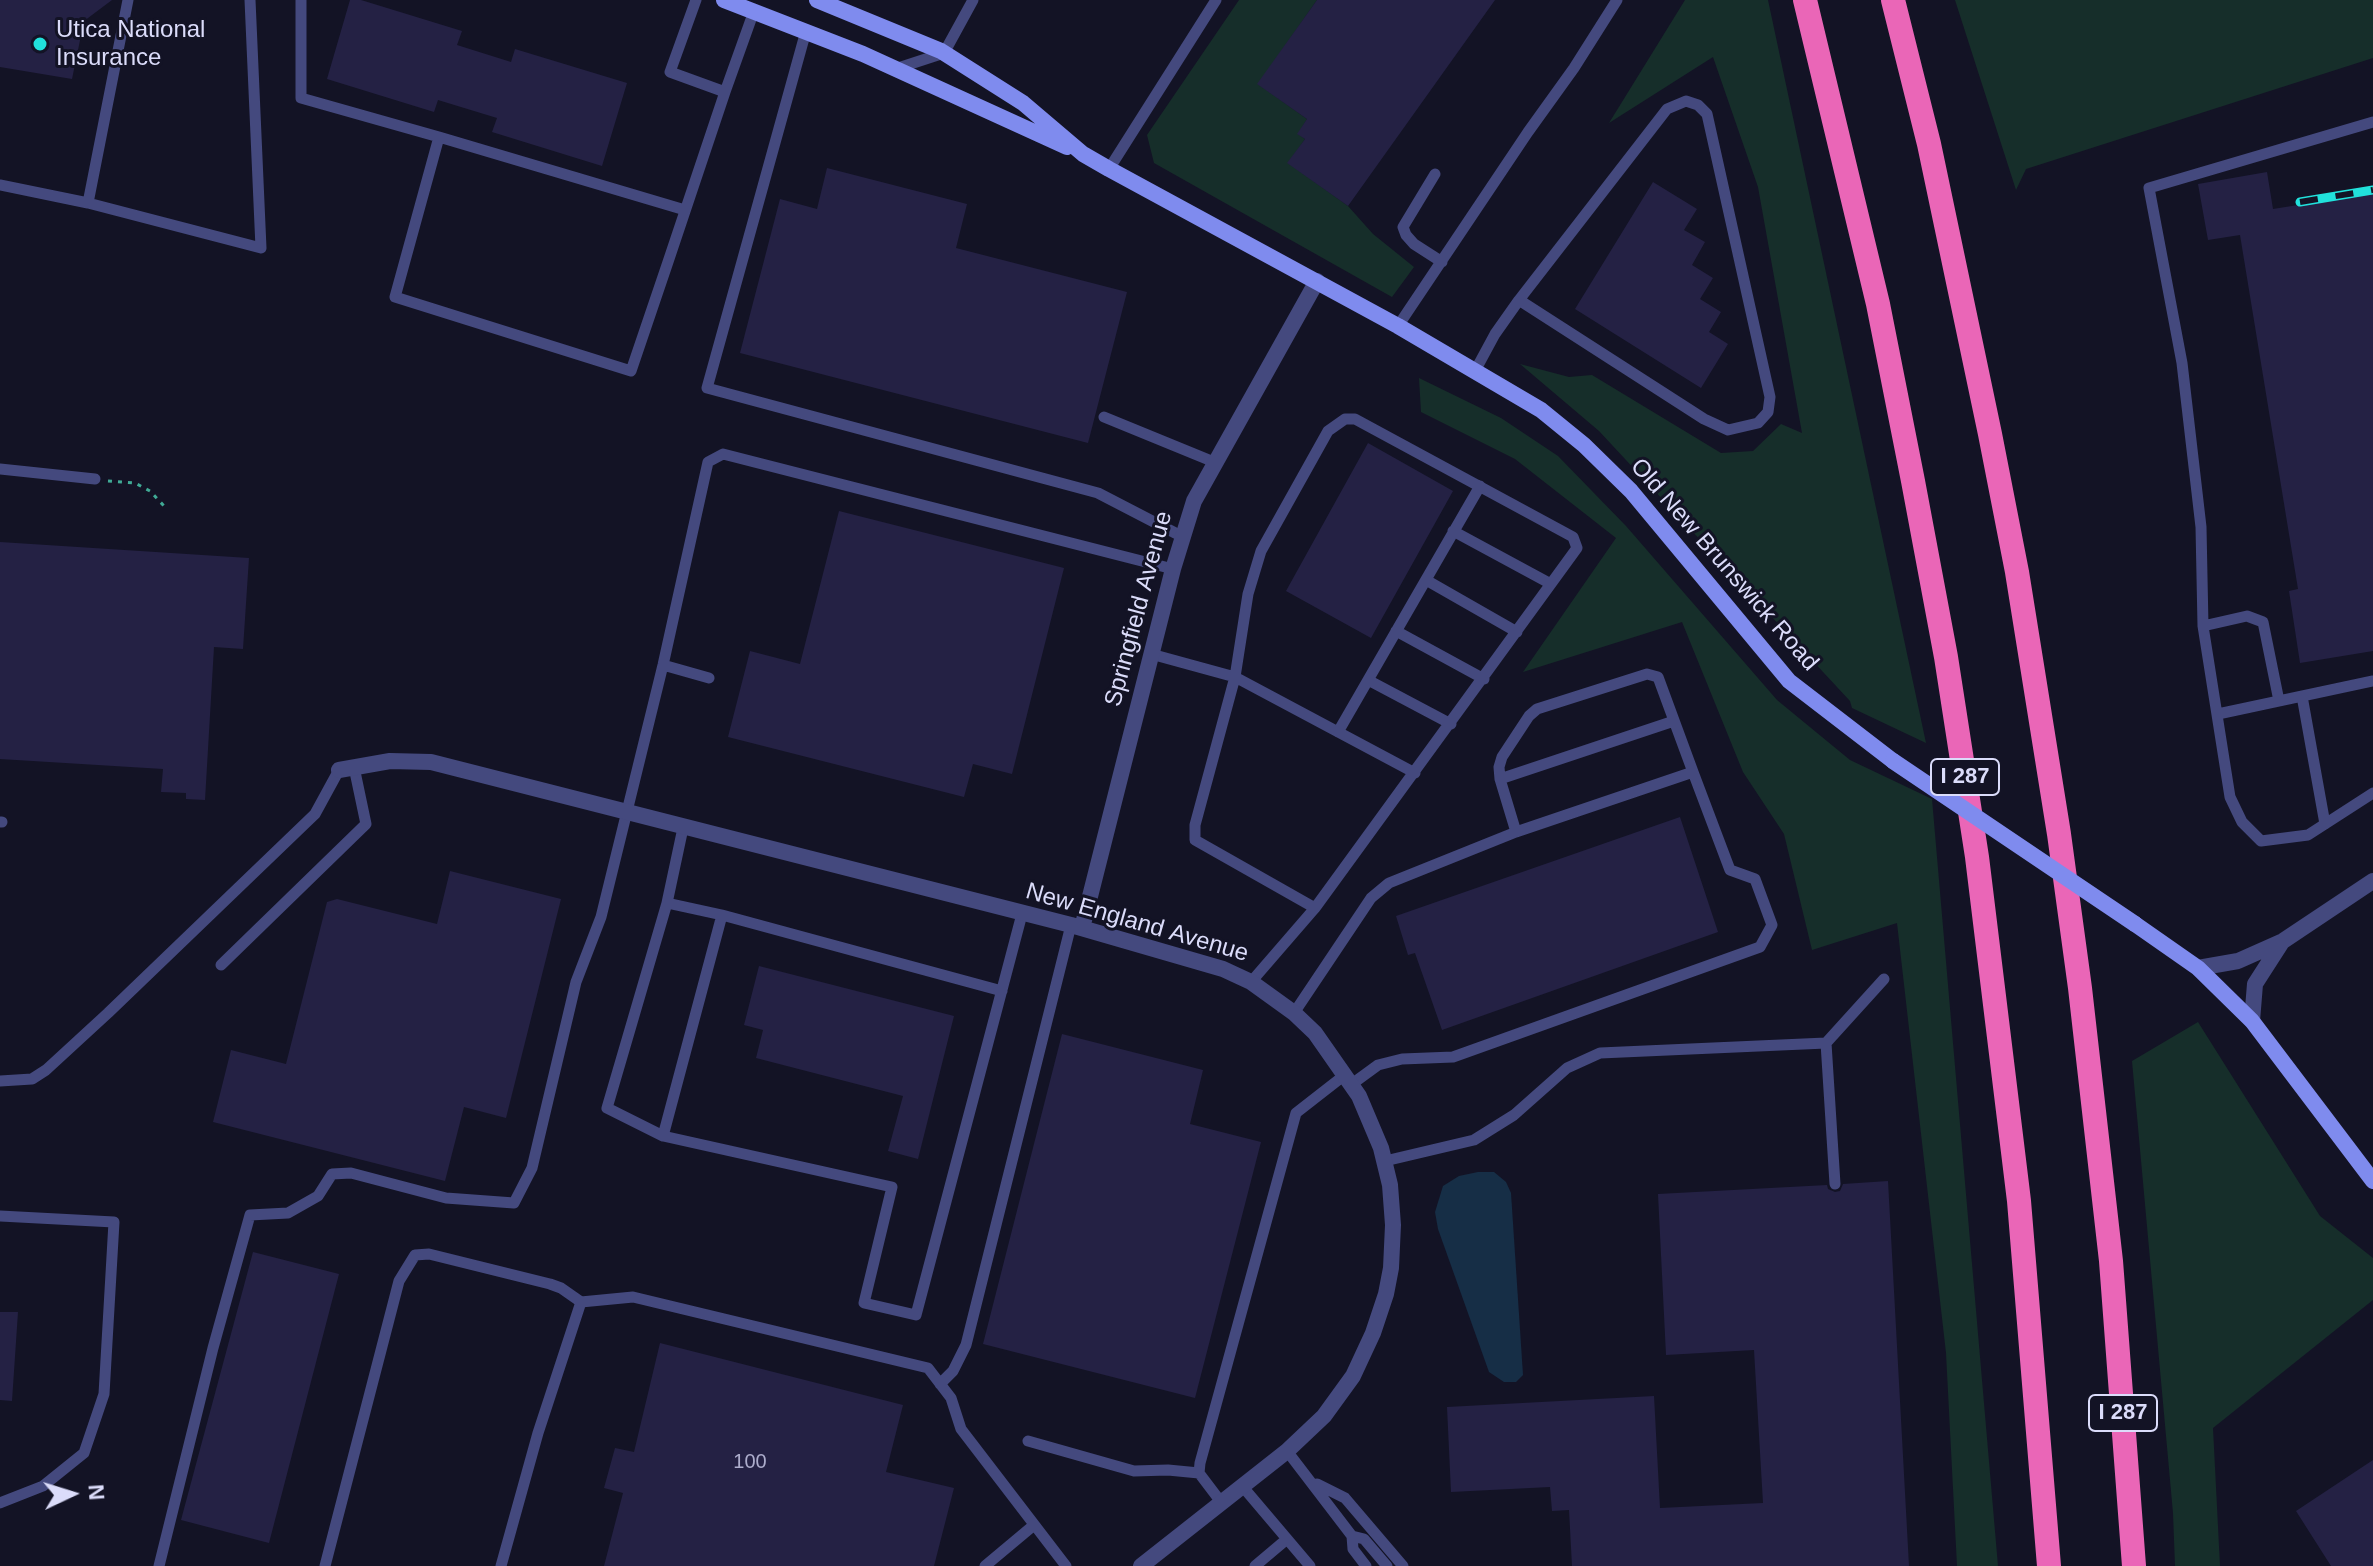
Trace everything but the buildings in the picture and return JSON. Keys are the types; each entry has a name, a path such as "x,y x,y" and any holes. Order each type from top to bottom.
{"highway":[{"name":"I 287","path":"1805,0 1878,304 1946,657 1977,857 2019,1201 2049,1566"},
{"name":"I 287","path":"1893,0 1929,144 1978,376 2017,572 2047,757 2096,1119 2111,1261 2134,1566"}],"main road":[{"name":"Old New Brunswick Road","path":"724,0 895,69 1083,154 1398,326 1541,410 1584,445 1631,491 1789,681 1893,761 2198,968 2252,1021 2373,1181"},
{"name":"Old New Brunswick Road","path":"817,0 944,53 1023,103 1083,154"}],"street":[{"name":"Springfield Avenue","path":"1077,927 1181,536 1194,501 1317,281"},
{"name":"New England Avenue","path":"346,769 390,761 431,762 1077,927 1223,969 1251,982 1294,1013 1315,1033 1349,1079 1368,1113 1385,1161 1393,1225 1386,1294 1373,1333 1353,1376 1324,1416 1287,1451 1141,1566"},
{"path":"2198,968 2238,961 2283,941 2373,881"},
{"path":"2252,1021 2255,984 2283,941"}],"lane":[{"path":"88,203 128,0"},
{"path":"0,185 88,203 261,248 250,0"},
{"path":"301,0 301,98 685,210"},
{"path":"696,0 670,72 725,92"},
{"path":"895,69 944,53 973,0"},
{"path":"1398,326 1617,0"},
{"path":"1109,169 1215,1"},
{"path":"439,137 395,297 631,371 754,11"},
{"path":"806,31 707,388 1098,493 1181,536"},
{"path":"1475,371 1495,334 1519,300 1667,109 1686,101 1698,105 1707,114 1711,129 1770,397 1768,412 1758,423 1728,430 1704,419 1519,300"},
{"path":"2373,122 2149,188 2182,363 2201,527 2203,626 2230,797 2242,822 2261,841 2308,835 2373,793"},
{"path":"1435,174 1403,227 1414,244 1442,262"},
{"path":"1104,417 1214,462"},
{"path":"1251,982 1315,908 1577,548 1573,537 1355,419 1345,419 1328,431 1261,551 1248,594 1235,677 1195,825 1195,840 1315,908"},
{"path":"159,1566 217,1332 250,1215 288,1213 318,1196 332,1174 351,1173 446,1198 514,1203 532,1168 576,982 601,917 663,665 708,462 723,454 1173,569"},
{"path":"0,469 95,479"},
{"path":"1338,732 1480,486"},
{"path":"1453,531 1551,584"},
{"path":"1426,580 1517,632"},
{"path":"2203,626 2247,616 2263,622 2279,701"},
{"path":"1396,631 1484,679"},
{"path":"1151,654 1235,677 1415,773"},
{"path":"663,665 709,678"},
{"path":"1221,1502 1199,1473 1200,1463 1296,1113 1349,1079 1378,1065 1402,1059 1453,1057 1760,947 1772,925 1755,879 1730,870 1658,677 1653,673 1537,709 1529,716 1502,757 1499,767 1516,832"},
{"path":"1368,680 1451,724"},
{"path":"2218,714 2373,681"},
{"path":"2302,696 2325,824"},
{"path":"1500,779 1674,721"},
{"path":"221,965 366,824 346,769"},
{"path":"0,1081 32,1079 46,1070 315,814 346,769"},
{"path":"1294,1013 1371,898 1389,883 1516,832 1693,772"},
{"path":"683,828 667,903 607,1108 663,1136 892,1187 864,1303 916,1315 1022,914"},
{"path":"667,903 1002,991"},
{"path":"663,1136 722,915"},
{"path":"940,1384 953,1371 966,1345 1077,927"},
{"path":"1385,1161 1474,1140 1514,1115 1567,1068 1600,1053 1826,1043 1884,979"},
{"path":"1826,1043 1835,1184"},
{"path":"0,1216 114,1222 104,1394 84,1453 43,1486 0,1503"},
{"path":"325,1566 399,1281 415,1255 429,1254 550,1284 581,1302 633,1297 928,1368 951,1398 961,1429 1066,1566"},
{"path":"501,1566 538,1433 581,1302"},
{"path":"1028,1441 1134,1471 1199,1473"},
{"path":"1287,1451 1352,1536 1353,1549 1366,1566"},
{"path":"1313,1482 1345,1498 1403,1566"},
{"path":"1243,1487 1310,1566"},
{"path":"985,1566 1034,1525"},
{"path":"1352,1536 1364,1539 1387,1566"},
{"path":"1255,1566 1287,1539"}],"path":[{"path":"95,479 135,483 150,491 164,506"}],"green space":[{"path":"1239,0 1317,0 1258,84 1307,119 1298,134 1305,139 1288,163 1348,206 1373,234 1414,267 1392,297 1154,163 1147,135"},
{"path":"1685,0 1768,0 1926,743 1852,708 1850,701 1599,431 1520,364 1569,377 1592,375 1721,453 1753,451 1781,424 1802,433 1758,187 1713,57 1609,123"},
{"path":"1955,0 2373,0 2373,58 2026,169 2016,190"},
{"path":"1419,378 1501,418 1558,456 1626,526 1777,700 1850,760 1932,799 1998,1566 1957,1566 1946,1353 1897,923 1812,950 1784,834 1743,772 1682,622 1523,672 1616,538 1515,459 1421,412"},
{"path":"2198,1022 2320,1216 2373,1258 2373,1300 2213,1428 2220,1566 2175,1566 2173,1513 2132,1061"}],"water":[{"path":"1494,1172 1506,1182 1511,1193 1523,1375 1516,1382 1504,1382 1489,1372 1438,1229 1435,1212 1443,1186 1459,1176"}],"railway":[{"path":"2300,202 2373,190"}],"place":[{"name":"Utica National Insurance","path":"40,44"}]}
